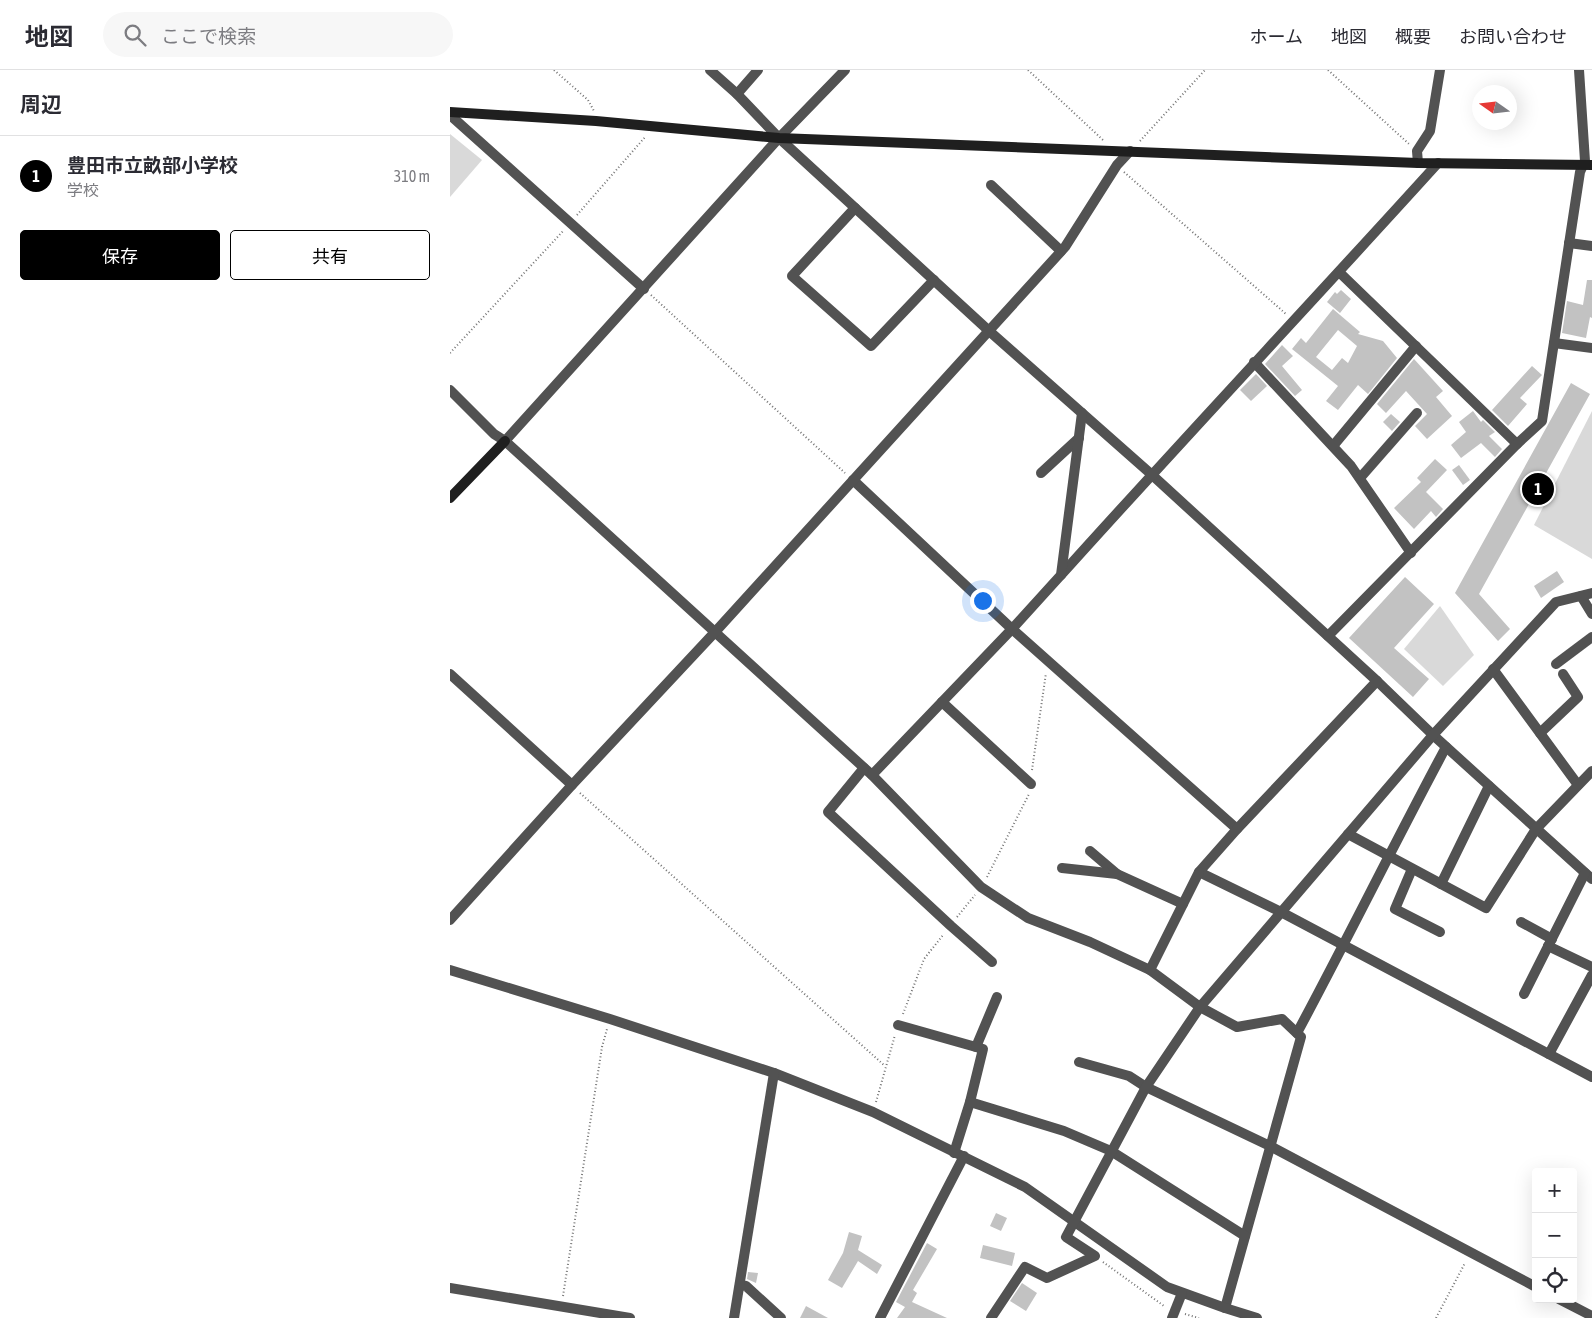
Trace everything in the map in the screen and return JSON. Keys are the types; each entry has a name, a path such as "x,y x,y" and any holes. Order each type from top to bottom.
{"street":[{"path":"710,70 737,94 779,138 855,208 988,330 1151,474 1588,876 1550,942 1524,994"},
{"path":"737,94 758,70"},
{"path":"450,498 505,441 644,289 779,138 845,70"},
{"path":"1418,163 1417,151 1430,131 1440,70"},
{"path":"1579,70 1586,161 1588,165"},
{"path":"450,113 596,121 779,138 1418,163 1588,165"},
{"path":"450,113 644,289"},
{"path":"450,920 1061,252 1117,165 1130,152"},
{"path":"992,962 950,926 828,812 942,702 1012,629 1151,474 1438,163"},
{"path":"1328,636 1542,421 1580,172 1588,165"},
{"path":"991,185 1061,252"},
{"path":"855,208 792,276 871,346 934,280"},
{"path":"1570,243 1592,246"},
{"path":"1339,272 1517,444"},
{"path":"1554,343 1592,348"},
{"path":"1333,446 1416,346"},
{"path":"1254,362 1351,466 1411,553"},
{"path":"450,390 494,434 505,441 716,631 868,772 981,887 1028,918 1090,942 1150,970 1200,1007 1237,1027 1282,1019 1302,1037 1225,1308"},
{"path":"1060,575 1082,413"},
{"path":"1360,478 1417,413"},
{"path":"1041,473 1079,438"},
{"path":"853,480 1012,629 1236,829"},
{"path":"1095,1256 1066,1237 1146,1087 1200,1007 1433,735 1556,602 1592,593"},
{"path":"1581,596 1592,614"},
{"path":"1556,664 1592,637"},
{"path":"1493,669 1578,785"},
{"path":"450,674 572,785"},
{"path":"1540,733 1578,697 1563,674"},
{"path":"1150,970 1199,872 1236,829 1377,681"},
{"path":"942,702 1030,784"},
{"path":"1297,1033 1446,747"},
{"path":"1348,834 1486,908 1536,829 1592,772"},
{"path":"1441,884 1489,786"},
{"path":"1090,851 1117,874 1183,904"},
{"path":"1062,868 1117,874"},
{"path":"1412,869 1395,910 1440,932"},
{"path":"1199,872 1280,912 1592,1077"},
{"path":"1521,922 1592,967"},
{"path":"450,970 610,1019 774,1073 873,1112 1025,1187 1167,1287 1257,1318"},
{"path":"1549,1054 1591,980"},
{"path":"976,1047 996,997"},
{"path":"898,1025 983,1049 970,1102 954,1152"},
{"path":"1079,1062 1128,1076 1146,1087 1270,1146 1532,1285"},
{"path":"734,1318 774,1073"},
{"path":"970,1102 1064,1131 1111,1152 1245,1236"},
{"path":"880,1318 964,1156"},
{"path":"991,1318 1025,1267 1047,1278 1095,1256"},
{"path":"740,1285 746,1286 781,1318"},
{"path":"450,1288 630,1318"},
{"path":"1173,1314 1182,1293"},
{"path":"1568,1303 1592,1316"}],"path":[{"path":"554,70 588,100 594,110 596,121"},
{"path":"1028,70 1106,143 1106,151"},
{"path":"1130,152 1205,70"},
{"path":"1328,70 1417,151"},
{"path":"450,353 570,223 646,137 648,126"},
{"path":"1117,165 1293,320"},
{"path":"644,289 853,480"},
{"path":"572,785 885,1066"},
{"path":"873,1112 898,1025 924,959 981,887"},
{"path":"561,1307 602,1047 610,1019"},
{"path":"1436,1318 1470,1252"},
{"path":"1095,1256 1173,1314 1199,1318"}],"shaded area":[{"path":"450,134 482,160 450,197"},
{"path":"1592,411 1592,559 1534,525"},
{"path":"1440,606 1474,655 1443,686 1404,649"}],"building":[{"path":"1587,280 1592,280 1592,318 1590,317 1586,338 1562,333 1567,301 1583,305"},
{"path":"1341,290 1351,299 1340,313 1327,302 1335,292 1337,294"},
{"path":"1333,309 1360,332 1358,334 1383,341 1397,358 1368,394 1358,385 1338,410 1326,401 1338,386 1292,349 1301,338 1306,343","holes":["1338,330 1357,346 1348,363 1342,358 1332,370 1316,357"]},
{"path":"1282,345 1293,356 1282,366 1302,390 1295,396 1265,364"},
{"path":"1414,359 1443,391 1436,397 1452,416 1427,439 1415,426 1427,414 1406,391 1386,413 1377,404"},
{"path":"1532,366 1542,375 1520,398 1527,404 1508,426 1492,410"},
{"path":"1256,374 1267,386 1251,401 1240,390"},
{"path":"1571,383 1590,394 1479,594 1510,629 1498,641 1455,593"},
{"path":"1473,411 1481,422 1483,420 1495,432 1489,436 1502,449 1495,457 1481,443 1461,458 1451,445 1466,432 1459,422"},
{"path":"1391,414 1400,422 1392,431 1383,422"},
{"path":"1435,459 1447,470 1426,492 1443,509 1436,517 1431,511 1414,529 1394,508 1421,482 1417,478"},
{"path":"1459,465 1470,480 1463,485 1452,470"},
{"path":"1557,571 1564,582 1541,598 1534,586"},
{"path":"1405,577 1434,604 1394,648 1429,679 1413,697 1349,638"},
{"path":"996,1213 1007,1218 1001,1231 990,1226"},
{"path":"849,1232 862,1236 858,1250 882,1265 877,1274 858,1261 842,1288 828,1280 843,1253"},
{"path":"927,1243 937,1249 913,1290 917,1293 912,1302 947,1318 897,1318 905,1307 896,1302"},
{"path":"983,1245 1015,1253 1012,1266 980,1258"},
{"path":"748,1272 758,1273 756,1283 747,1279"},
{"path":"1022,1283 1037,1293 1026,1311 1010,1301"},
{"path":"806,1306 828,1318 800,1318"}],"place":[{"name":"豊田市立畝部小学校","path":"1538,489"}]}
